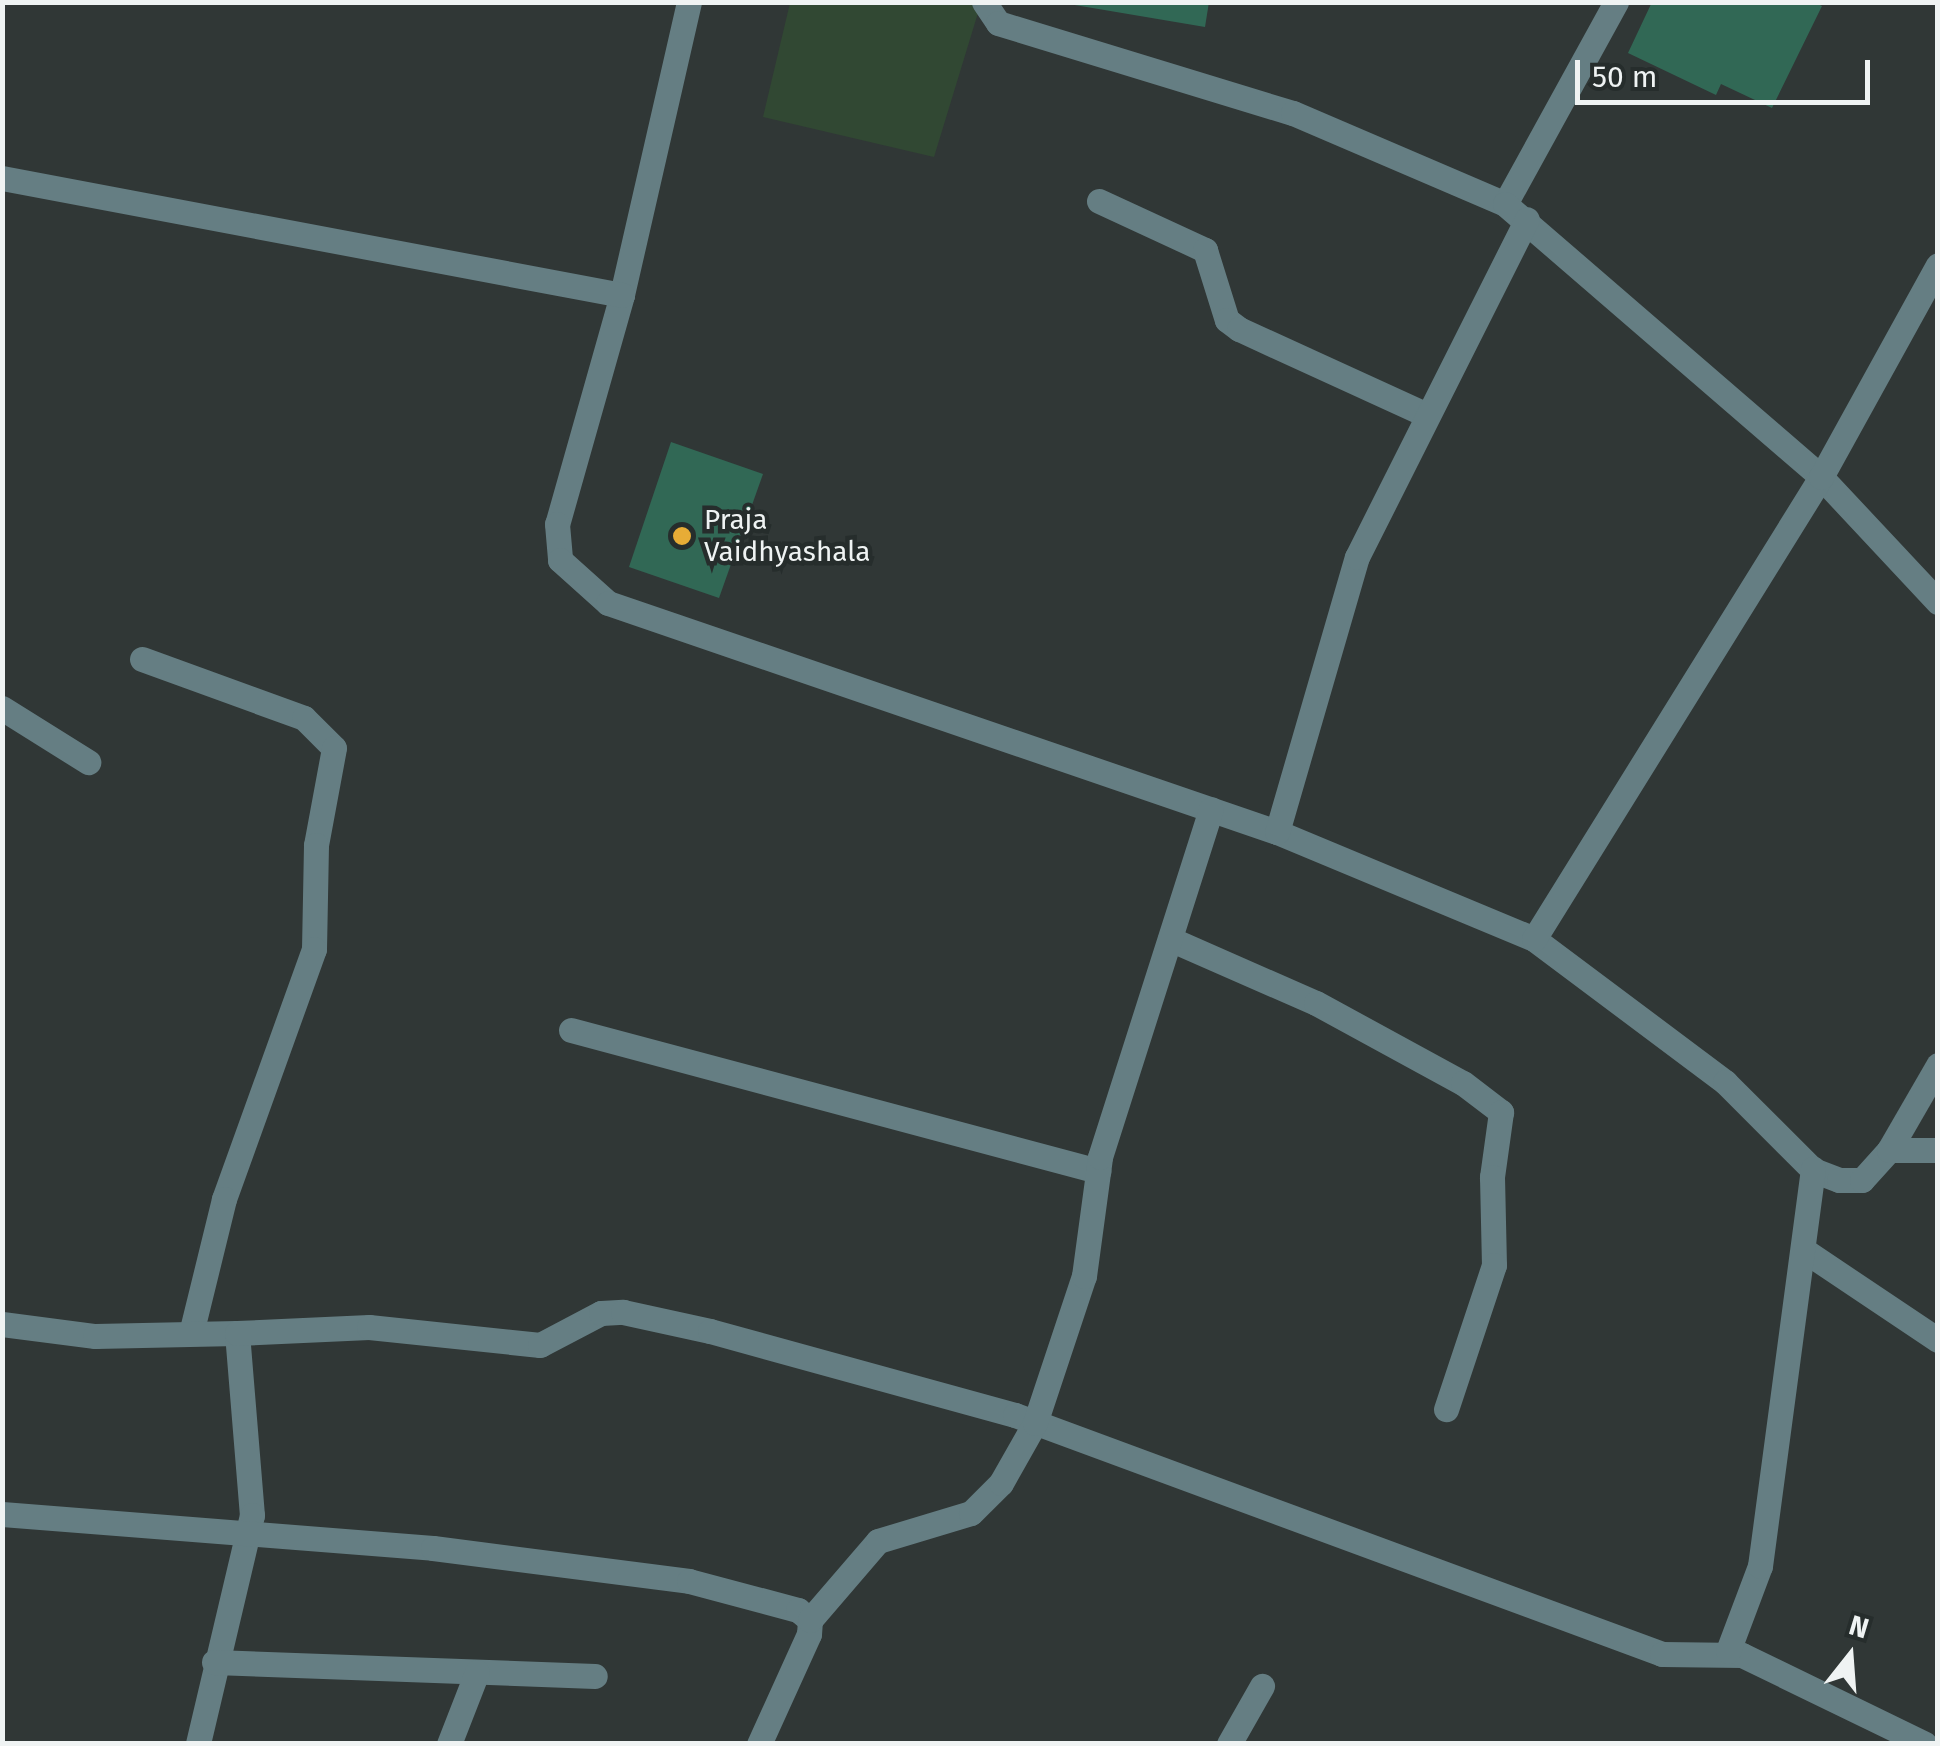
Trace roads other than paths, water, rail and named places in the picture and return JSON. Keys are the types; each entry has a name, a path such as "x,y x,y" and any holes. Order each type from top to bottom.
{"street":[{"path":"688,2 622,295 557,524 560,560 608,603 1277,832 1534,939 1725,1082 1814,1169 1862,1180 1889,1150 1938,1065"},
{"path":"984,2 998,23 1275,106 1516,211 1821,477 1938,602"},
{"path":"1277,832 1357,557 1427,415 1516,211 1616,2"},
{"path":"2,178 622,295"},
{"path":"1099,201 1205,250 1226,320 1239,330 1427,415"},
{"path":"1534,939 1821,477 1938,265"},
{"path":"142,659 304,718 334,748 316,845 314,948 224,1198 192,1334"},
{"path":"2,708 88,762"},
{"path":"759,1744 810,1620 878,1541 971,1513 1002,1483 1034,1422 1084,1276 1098,1171 1212,810"},
{"path":"1170,939 1316,1003 1501,1112 1492,1177 1494,1264 1446,1410"},
{"path":"571,1030 1098,1171"},
{"path":"1889,1150 1938,1150"},
{"path":"1728,1652 1760,1566 1814,1169"},
{"path":"1805,1251 1938,1340"},
{"path":"2,1324 94,1336 369,1326 540,1346 601,1313 623,1312 1034,1422 1662,1654 1728,1652 1925,1744"},
{"path":"198,1744 254,1494 237,1333"},
{"path":"2,1514 247,1538 433,1548 689,1581 798,1610 810,1620"},
{"path":"214,1662 595,1676"},
{"path":"449,1744 476,1672"},
{"path":"1230,1744 1262,1686"}],"place":[{"name":"Praja Vaidhyashala","path":"682,536"}]}
